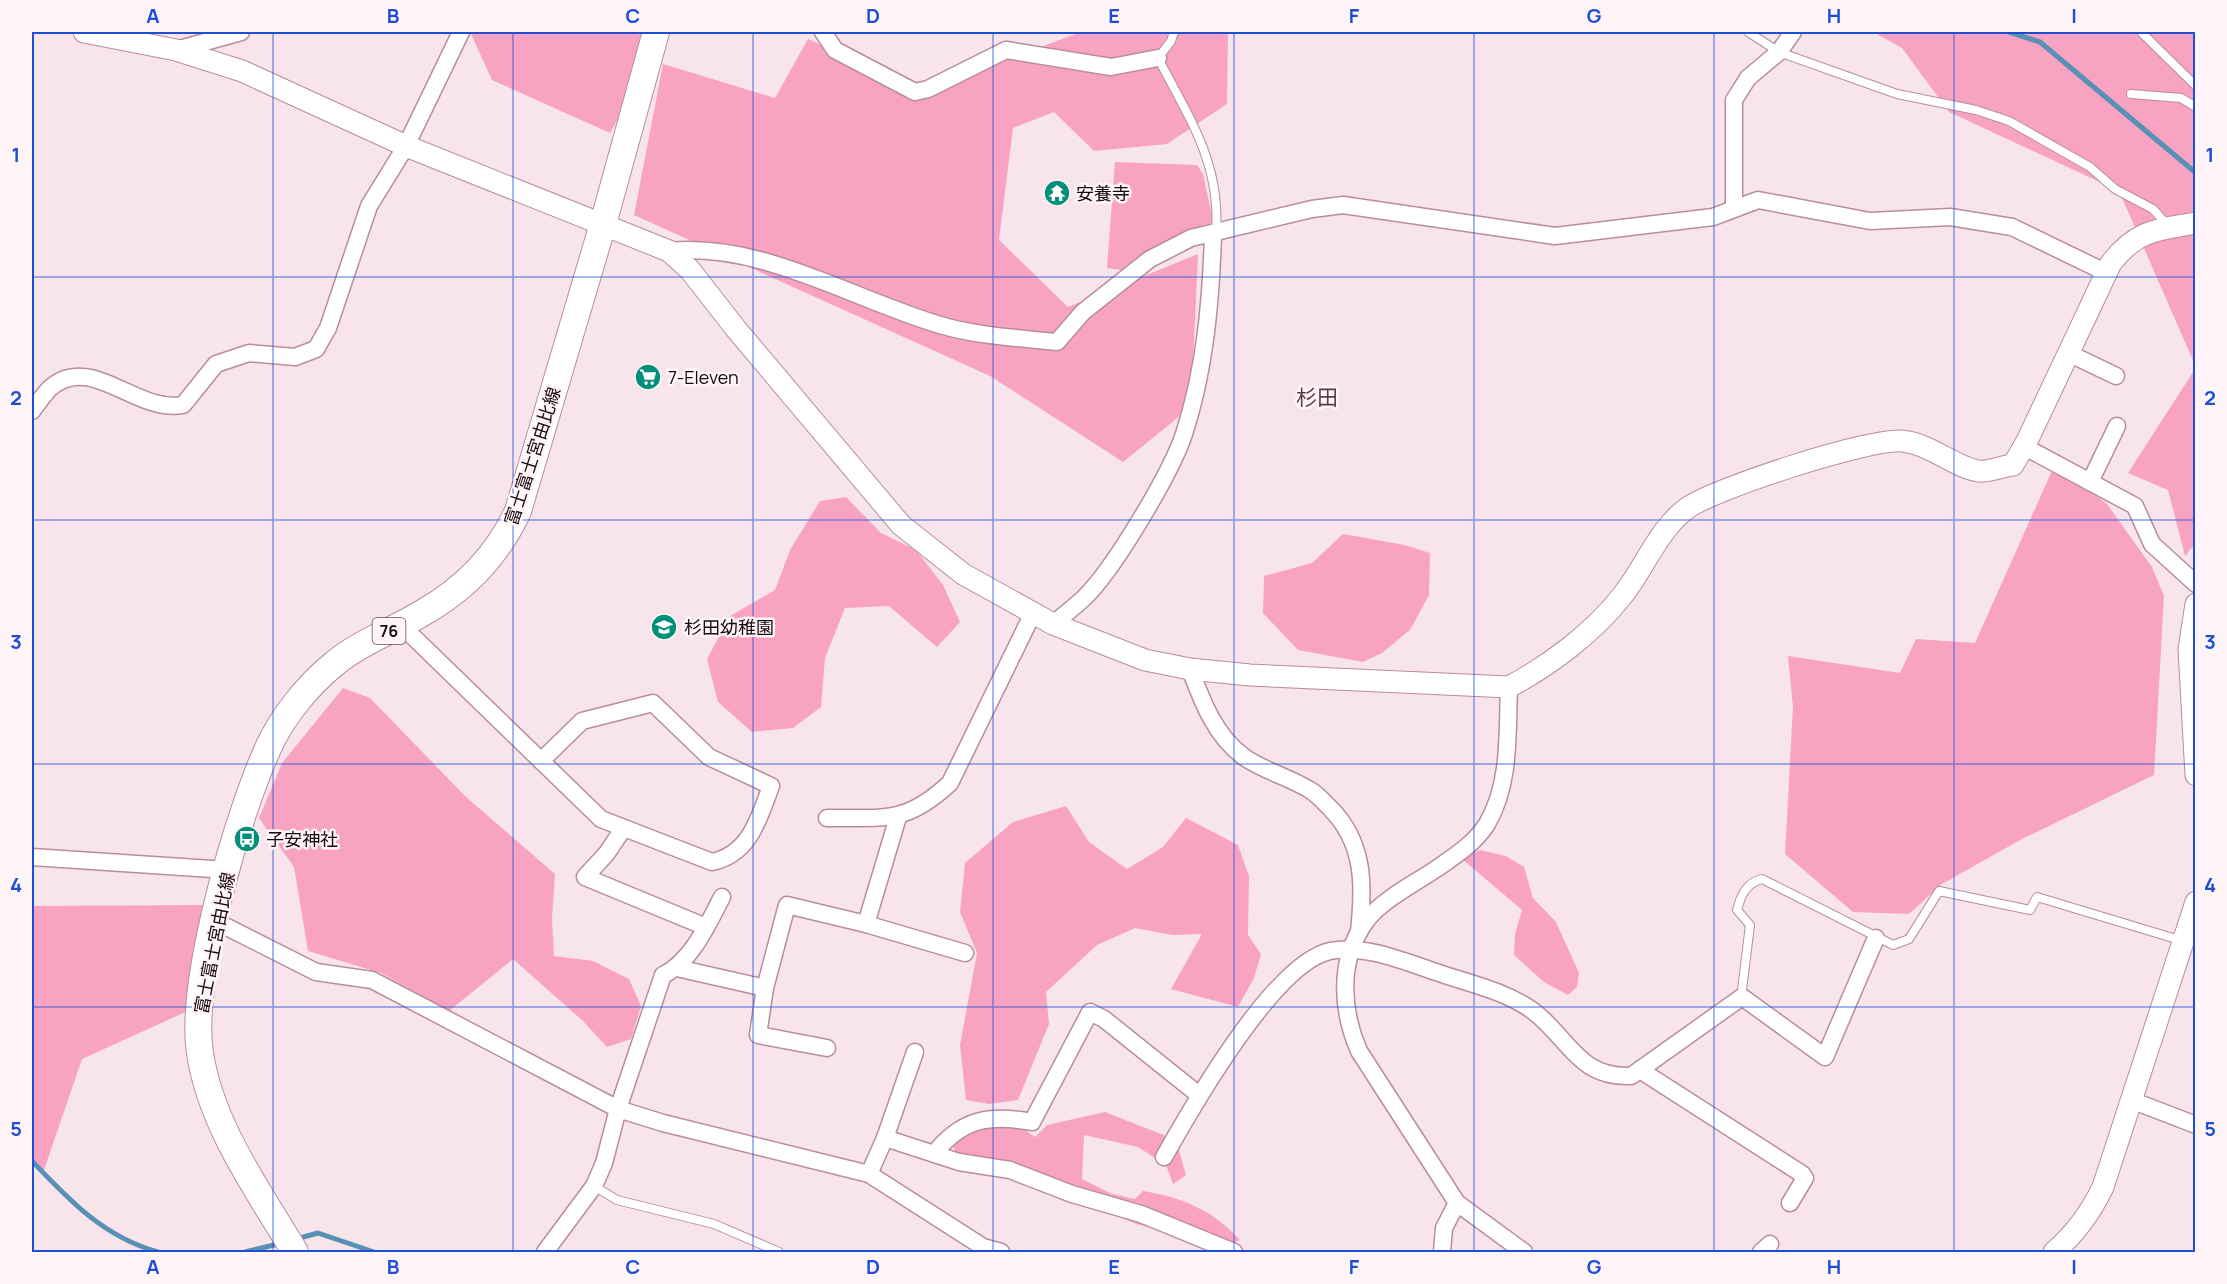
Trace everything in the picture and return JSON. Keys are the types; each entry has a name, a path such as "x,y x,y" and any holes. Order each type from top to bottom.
{"main road":[{"name":"富士富士宮由比線","path":"295,1252 225,1133 210,1095 200,1052 199,1004 215,921 249,799 270,744 308,688 335,663 426,612 464,584 487,562 507,535 518,511 603,224 656,32"}],"street":[{"path":"84,32 176,50 242,71 406,146 669,251 690,270 736,329 901,525 963,574 1053,624 1145,660 1190,669 1250,675 1509,687 1535,673 1601,619 1640,572 1669,525 1698,501 1843,451 1901,441 1932,449 1979,472 2013,465 2105,272 2133,239 2146,232 2196,223"},
{"path":"176,50 241,32"},
{"path":"32,411 50,388 68,378 87,375 167,408 183,405 216,364 249,353 295,357 316,349 328,328 369,206 406,146 461,32"},
{"path":"823,32 835,50 915,92 928,88 1006,50 1111,67 1158,58"},
{"path":"1734,208 1734,100 1748,78 1779,52 1793,32"},
{"path":"669,251 691,249 743,254 940,325 996,336 1057,342 1083,312 1150,259 1191,238 1312,209 1343,204 1555,236 1713,217 1758,200 1870,221 1950,217 2013,227 2105,272"},
{"path":"1053,624 1086,597 1119,553 1157,489 1184,435 1199,377 1212,290 1215,234"},
{"path":"2068,353 2116,375"},
{"path":"2090,482 2117,426"},
{"path":"2023,446 2135,506 2152,544 2196,584"},
{"path":"2196,604 2192,660 2196,775"},
{"path":"827,818 898,817 928,804 950,783 1033,613"},
{"path":"401,625 541,761 601,819 623,829 712,862 724,859 753,835 771,786 710,757 652,703 582,721 541,761"},
{"path":"1190,669 1206,711 1225,739 1245,757 1312,791 1339,817 1354,841 1363,894 1356,942 1344,985 1350,1030 1359,1051 1393,1107 1457,1203 1524,1252"},
{"path":"1356,942 1367,921 1385,904 1470,845 1486,826 1497,804 1506,773 1509,687"},
{"path":"866,924 898,817"},
{"path":"623,829 607,853 585,878 706,927"},
{"path":"32,857 228,870"},
{"path":"545,1252 594,1186 604,1163 618,1109 663,975 677,968 706,927 722,897"},
{"path":"2054,1252 2078,1228 2093,1208 2103,1187 2196,903"},
{"path":"827,1048 758,1035 765,988 788,905 965,952"},
{"path":"215,921 316,972 372,980 618,1109 663,1123 869,1174 983,1247 1001,1252"},
{"path":"1164,1157 1199,1095 1276,989 1308,961 1328,951 1356,942 1501,995 1532,1011 1557,1038 1597,1072 1615,1077 1631,1076 1741,998 1825,1057 1876,938"},
{"path":"677,968 765,988"},
{"path":"934,1154 946,1138 970,1123 1004,1117 1032,1122 1090,1012 1104,1020 1199,1095"},
{"path":"869,1174 885,1138 915,1052"},
{"path":"1640,1070 1802,1174 1805,1178 1790,1203"},
{"path":"2131,1100 2196,1125"},
{"path":"885,1138 959,1162 1010,1170 1072,1194 1141,1214 1234,1252"},
{"path":"1442,1252 1444,1228 1457,1203"}],"lane":[{"path":"1174,32 1171,41 1158,58 1206,148 1218,204 1215,234"},
{"path":"1748,32 1779,52 1897,94 1976,110 2010,121 2090,167 2115,189 2153,209 2170,227"},
{"path":"2141,32 2196,86"},
{"path":"2131,94 2181,98 2196,107"},
{"path":"1741,998 1750,925 1737,910 1741,893 1754,881 1762,879 1893,945 1910,939 1939,891 2030,910 2037,897 2184,941"},
{"path":"594,1186 617,1200 714,1224 779,1252"}],"shaded area":[{"path":"470,32 647,32 634,90 610,133 492,80"},
{"path":"1081,32 1228,32 1227,104 1167,144 1094,151 1054,112 1013,128 999,240 1068,307 1198,254 1191,407 1123,462 990,376 634,215 663,64 775,98 808,39 913,85 928,89"},
{"path":"1873,32 2195,32 2195,365 2119,191 1949,112 1902,48"},
{"path":"1115,162 1197,165 1203,174 1216,234 1128,271 1107,268"},
{"path":"2195,369 2195,544 2185,556 2168,490 2128,473"},
{"path":"2055,464 2107,504 2152,567 2164,596 2154,775 2022,839 1942,884 1909,914 1853,912 1785,854 1793,707 1788,656 1900,673 1916,639 1975,643"},
{"path":"846,497 881,533 916,550 943,585 960,622 937,647 889,606 845,608 825,658 821,707 793,728 752,732 718,702 707,659 730,616 775,590 790,550 820,501"},
{"path":"1343,534 1405,545 1430,553 1429,595 1410,630 1382,653 1363,662 1298,650 1263,613 1264,576 1312,563"},
{"path":"343,688 370,698 466,797 555,874 552,918 554,956 593,961 629,979 641,1006 631,1039 607,1047 583,1021 513,959 449,1011 381,973 308,951 294,867 259,818 282,763"},
{"path":"1066,806 1089,842 1127,869 1163,847 1186,818 1238,845 1249,876 1248,935 1261,954 1254,978 1238,1007 1171,989 1202,934 1172,935 1135,928 1097,945 1046,992 1049,1024 1018,1100 989,1104 966,1100 960,1045 977,953 960,912 965,863 1013,822"},
{"path":"1480,850 1506,856 1524,867 1533,898 1556,922 1579,973 1577,987 1568,995 1544,982 1514,955 1515,934 1522,910 1462,859"},
{"path":"208,905 192,958 190,1010 82,1059 43,1173 32,1164 32,906"},
{"path":"1105,1112 1176,1140 1186,1175 1173,1184 1166,1165 1138,1147 1084,1135 1082,1179 1112,1194 1135,1199 1143,1191 1184,1201 1208,1213 1240,1240 1220,1249 1176,1233 1136,1224 1099,1208 957,1159 953,1145 980,1123 1011,1120 1035,1137 1047,1125"}],"waterway":[{"path":"2009,32 2040,42 2196,173"},
{"path":"32,1161 74,1203 104,1227 121,1237 158,1252"},
{"path":"296,1239 318,1233 374,1252"},
{"path":"245,1252 282,1243"}],"place":[{"name":"安養寺","path":"1057,193"},
{"name":"7-Eleven","path":"648,377"},
{"name":"杉田幼稚園","path":"664,627"},
{"name":"子安神社","path":"247,839"}],"district":[{"name":"杉田","path":"1317,397"}]}
